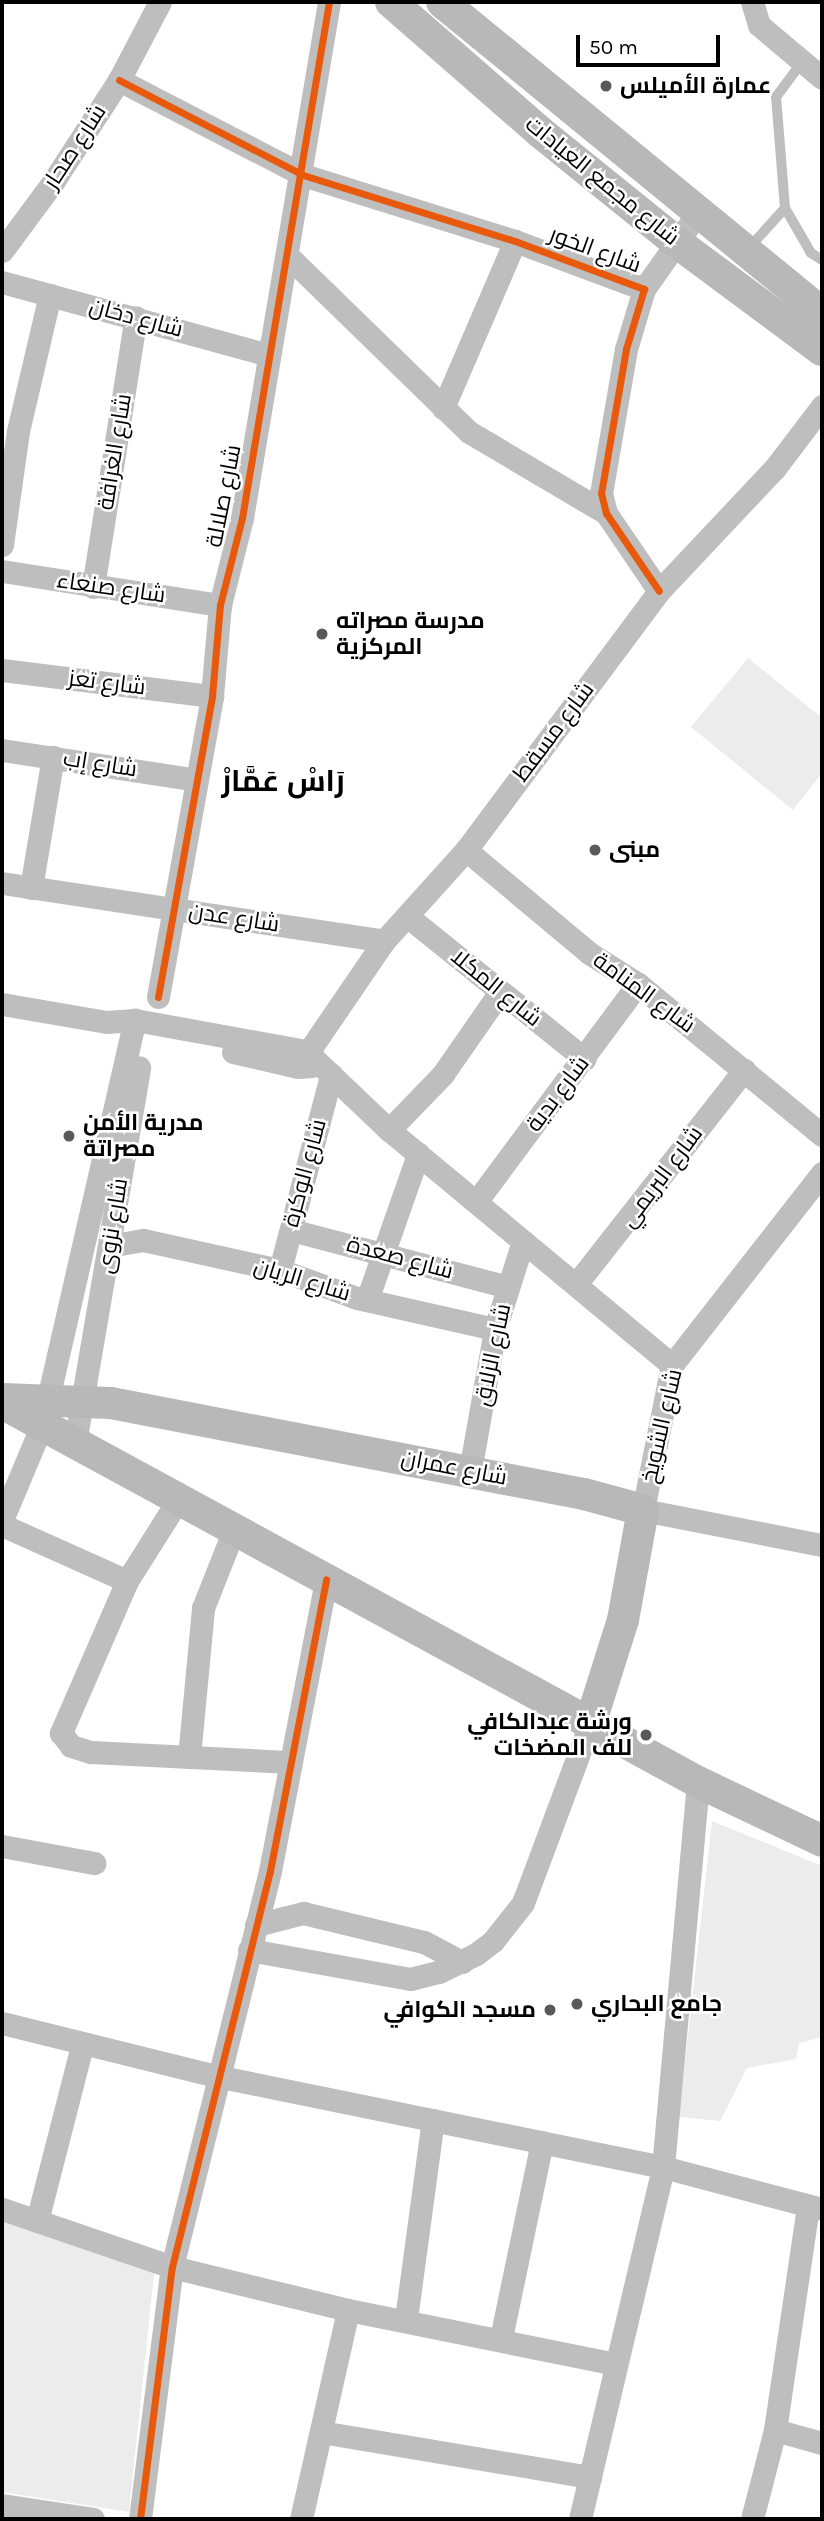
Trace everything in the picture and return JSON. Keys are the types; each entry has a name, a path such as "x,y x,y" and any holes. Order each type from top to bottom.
{"main road":[{"name":"شارع مجمع العيادات","path":"391,2 540,132 675,241 822,350"},
{"name":"شارع مجمع العيادات","path":"442,2 822,313"},
{"name":"شارع عمران","path":"2,1401 45,1412 84,1401 470,1471 643,1510"},
{"path":"45,1412 75,1443 178,1500 234,1527 698,1782 822,1841"},
{"name":"شارع الشويخ","path":"591,1721 623,1620 643,1510"}],"street":[{"name":"شارع صحار","path":"2,251 53,182 119,80 160,2"},
{"name":"شارع صلالة","path":"145,1029 158,997 170,948 171,908 212,696 220,605 242,518 303,175 329,2"},
{"path":"751,4 759,25 822,78"},
{"name":"شارع الخور","path":"119,80 303,175 515,241 644,289"},
{"name":"شارع الخور","path":"606,513 603,466 626,349 644,289 675,241 699,211"},
{"path":"443,408 515,241"},
{"path":"288,256 469,432 606,513 659,591"},
{"name":"شارع دخان","path":"2,282 269,355"},
{"path":"2,545 18,430 50,295"},
{"name":"شارع الغرافة","path":"93,587 136,317"},
{"name":"شارع مسقط","path":"313,1065 384,941 466,850 659,591 775,468 822,406"},
{"name":"شارع صنعاء","path":"2,571 220,605"},
{"name":"شارع تعز","path":"2,670 212,696"},
{"name":"شارع إب","path":"2,750 197,780"},
{"path":"32,888 53,757"},
{"name":"شارع المنامة","path":"466,850 589,953 638,984 822,1135"},
{"name":"شارع عدن","path":"2,883 384,941"},
{"name":"شارع المكلا","path":"407,916 585,1059"},
{"name":"شارع بدية","path":"476,1202 585,1059 638,984"},
{"path":"389,1130 443,1074 500,992"},
{"path":"2,1004 145,1029 313,1065 672,1365"},
{"name":"شارع نزوى","path":"75,1443 145,1029"},
{"name":"شارع نزوى","path":"2,1521 45,1412 145,1029"},
{"name":"شارع الوكرة","path":"280,1270 291,1230 313,1065"},
{"name":"شارع البريمي","path":"576,1283 744,1070"},
{"path":"367,1300 418,1154"},
{"name":"شارع الشويخ","path":"643,1510 672,1365 822,1173"},
{"name":"شارع صعدة","path":"291,1230 508,1287"},
{"name":"شارع الريان","path":"109,1246 143,1240 280,1270 367,1300 495,1329"},
{"name":"شارع الزلاق","path":"470,1471 495,1329 523,1241"},
{"path":"178,1500 127,1581 61,1733 71,1746 91,1752 291,1762"},
{"name":"شارع عمران","path":"643,1510 822,1545"},
{"path":"2,1521 127,1581"},
{"path":"189,1756 203,1608 234,1527"},
{"path":"140,2519 172,2267 216,2076 256,1925 326,1579"},
{"path":"249,1950 410,1979 462,1962 493,1941 523,1903 591,1721"},
{"path":"580,2519 663,2167 698,1782"},
{"path":"2,1846 94,1863"},
{"path":"256,1925 303,1913 424,1942 462,1962"},
{"path":"2,2024 82,2046 216,2076 663,2167 815,2207 775,2430 752,2519"},
{"path":"37,2221 82,2046"},
{"path":"406,2319 433,2120"},
{"path":"501,2338 542,2142"},
{"path":"2,2209 172,2267 348,2311 406,2319 616,2364"},
{"path":"301,2519 348,2311"},
{"path":"775,2430 822,2443"},
{"path":"321,2432 590,2477"},
{"path":"2,2505 93,2519"}],"lane":[{"path":"802,62 776,97 785,208 811,253 822,260"},
{"path":"747,251 785,208"}],"shaded area":[{"path":"748,658 822,718 822,773 793,810 691,727"},
{"path":"712,1821 822,1866 822,2037 799,2043 796,2059 747,2068 720,2121 679,2117"},
{"path":"2,2219 155,2265 129,2512 2,2492"}],"cycle path":[{"path":"158,997 212,696 220,605 242,518 329,2"},
{"path":"119,80 303,175 515,241 644,289 626,349 601,493 606,513 659,591"},
{"path":"140,2519 172,2267 270,1871 326,1579"}],"place":[{"name":"عمارة الأميلس","path":"606,86"},
{"name":"مدرسة مصراته المركزية","path":"322,634"},
{"name":"مبنى","path":"595,850"},
{"name":"مدرية الأمن مصراتة","path":"69,1136"},
{"name":"ورشة عبدالكافي للف المضخات","path":"646,1735"},
{"name":"جامع البحاري","path":"577,2004"},
{"name":"مسجد الكوافي","path":"550,2010"}],"district":[{"name":"رَاسْ عَمَّارْ","path":"283,781"}]}
